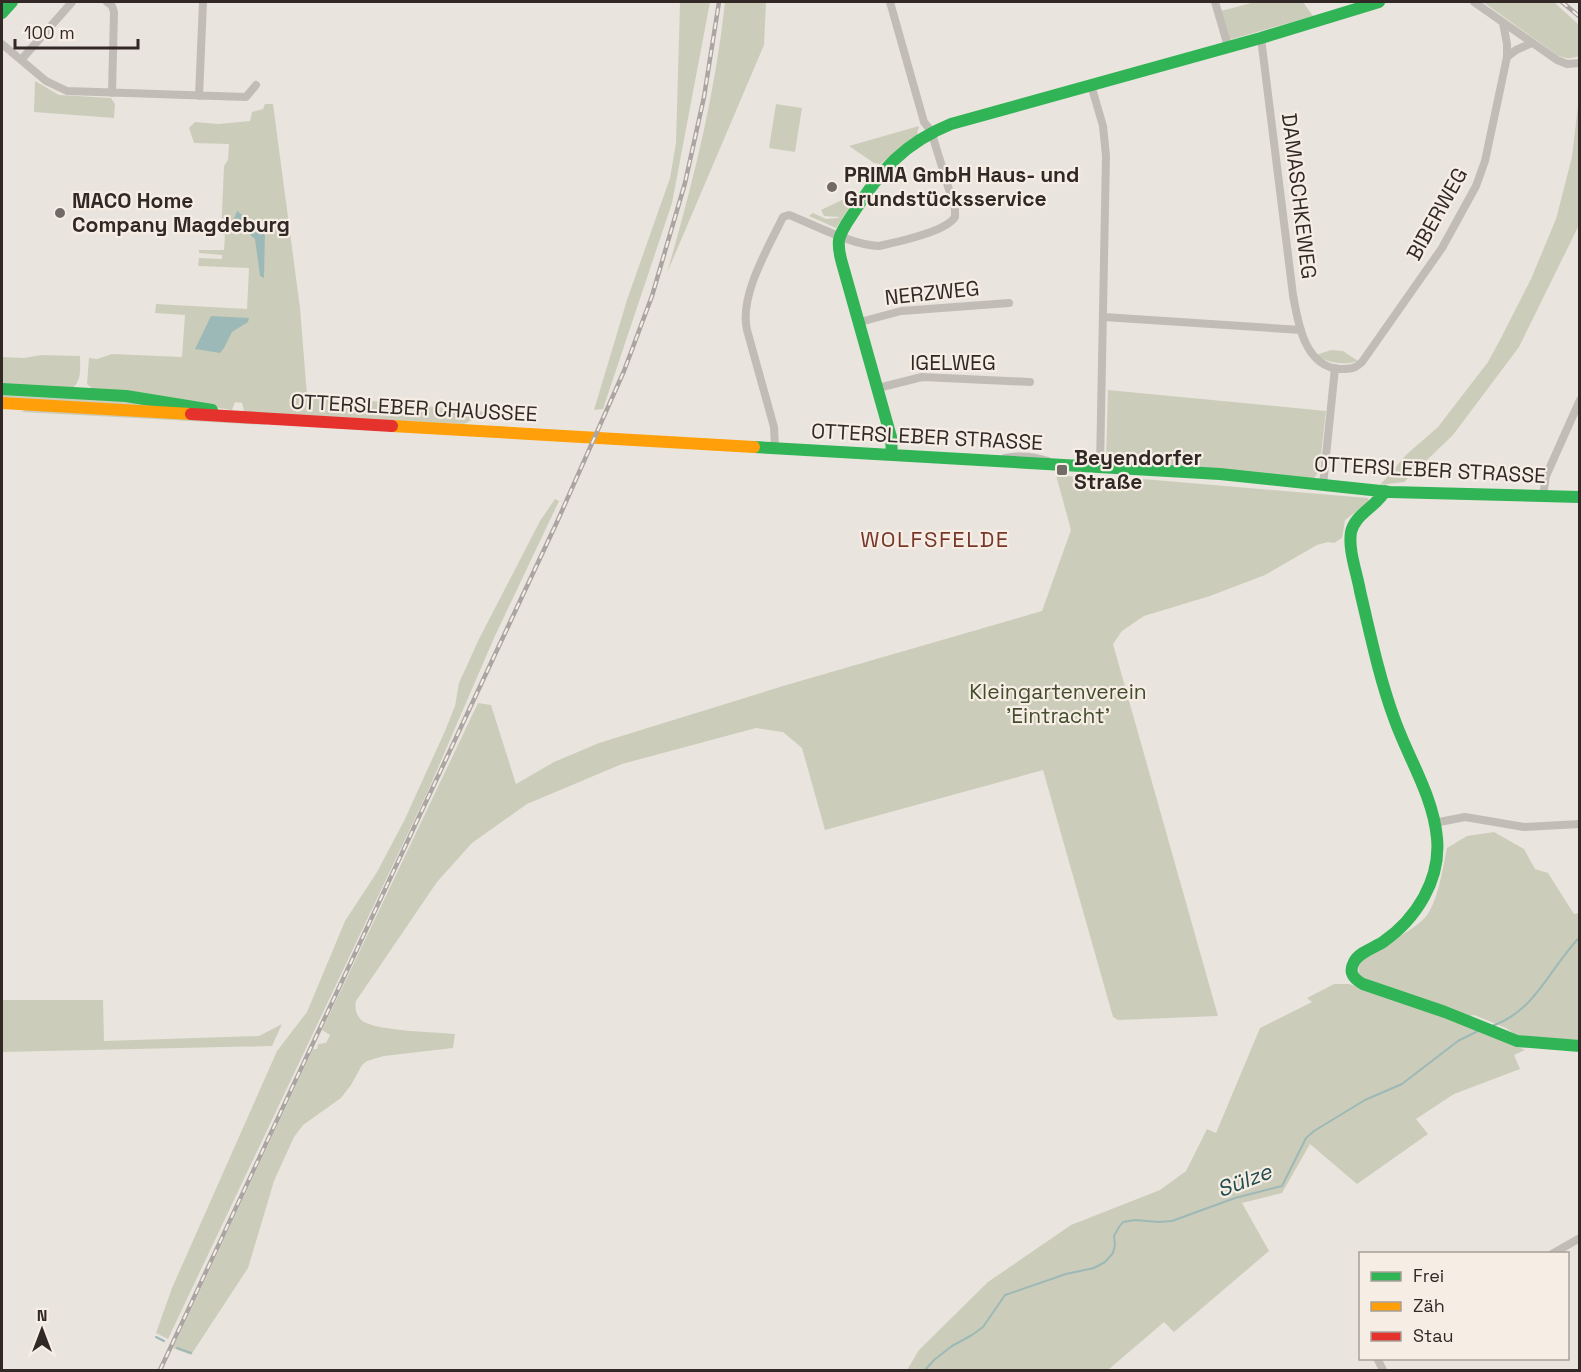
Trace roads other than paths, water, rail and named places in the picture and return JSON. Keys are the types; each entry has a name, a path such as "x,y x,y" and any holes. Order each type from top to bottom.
{"main road":[{"path":"2,13 12,2"},
{"path":"892,455 892,440 840,255 840,235 877,175 906,148 932,131 1261,38 1379,2"},
{"name":"OTTERSLEBER CHAUSSEE","path":"2,388 144,398 211,410 231,416"},
{"name":"OTTERSLEBER CHAUSSEE","path":"2,403 595,439"},
{"name":"OTTERSLEBER STRASSE","path":"595,439 1100,466 1220,474 1384,491 1580,497"},
{"path":"1384,491 1380,499 1354,522 1351,529 1351,544 1373,645 1390,708 1424,789 1434,823 1437,857 1423,902 1403,927 1354,960 1351,970 1353,978 1366,985 1527,1043 1580,1046"}],"street":[{"path":"21,60 72,2"},
{"path":"107,2 113,8 114,14 112,93"},
{"path":"200,96 203,2"},
{"path":"775,448 774,427 746,326 745,312 747,299 785,215 789,214 869,245 882,245 941,228 953,220 955,212 932,131 924,122 890,2"},
{"path":"1215,2 1228,46"},
{"path":"1474,2 1561,62 1580,63"},
{"name":"BIBERWEG","path":"1335,368 1357,367 1377,342 1442,248 1476,186 1485,161 1507,57 1503,23"},
{"name":"DAMASCHKEWEG","path":"1261,38 1293,295 1301,330 1312,356 1322,364 1335,368"},
{"path":"1507,57 1532,43"},
{"path":"2,44 58,89 246,97 256,85"},
{"path":"1091,86 1103,126 1106,148 1100,466"},
{"name":"NERZWEG","path":"860,321 901,311 1009,303"},
{"path":"1104,317 1301,330"},
{"path":"1323,484 1335,368"},
{"name":"IGELWEG","path":"878,388 922,377 1030,382"},
{"path":"1543,496 1546,476 1580,400"},
{"path":"994,461 1016,456 1036,457 1057,464"},
{"path":"1017,462 1034,468 1054,469 1074,465"},
{"path":"1434,823 1465,818 1524,827 1580,824"},
{"path":"1556,1252 1580,1238"}],"water":[{"path":"237,211 265,232 264,278 260,276 255,239 231,227"},
{"path":"211,316 249,318 248,322 232,332 220,353 195,349"}],"waterway":[{"name":"Sülze","path":"1492,1026 1507,1019 1531,999 1580,937"},
{"name":"Sülze","path":"925,1370 952,1346 983,1327 1005,1295 1066,1274 1094,1268 1105,1262 1113,1253 1114,1236 1123,1222 1172,1221 1235,1198 1282,1186 1306,1138 1314,1131 1365,1100 1402,1084 1458,1041 1478,1031"},
{"path":"156,1337 164,1341"},
{"path":"177,1348 191,1353"}],"railway":[{"path":"160,1370 557,522 624,371 652,296 685,183 704,97 719,2"},
{"path":"1562,2 1580,17"}],"place":[{"name":"PRIMA GmbH Haus- und Grundstücksservice","path":"832,187"},
{"name":"MACO Home Company Magdeburg","path":"60,213"},
{"name":"Beyendorfer Straße","path":"1062,470"}],"district":[{"name":"WOLFSFELDE","path":"935,539"}],"park label":[{"name":"Kleingartenverein 'Eintracht'","path":"1058,704"}]}
